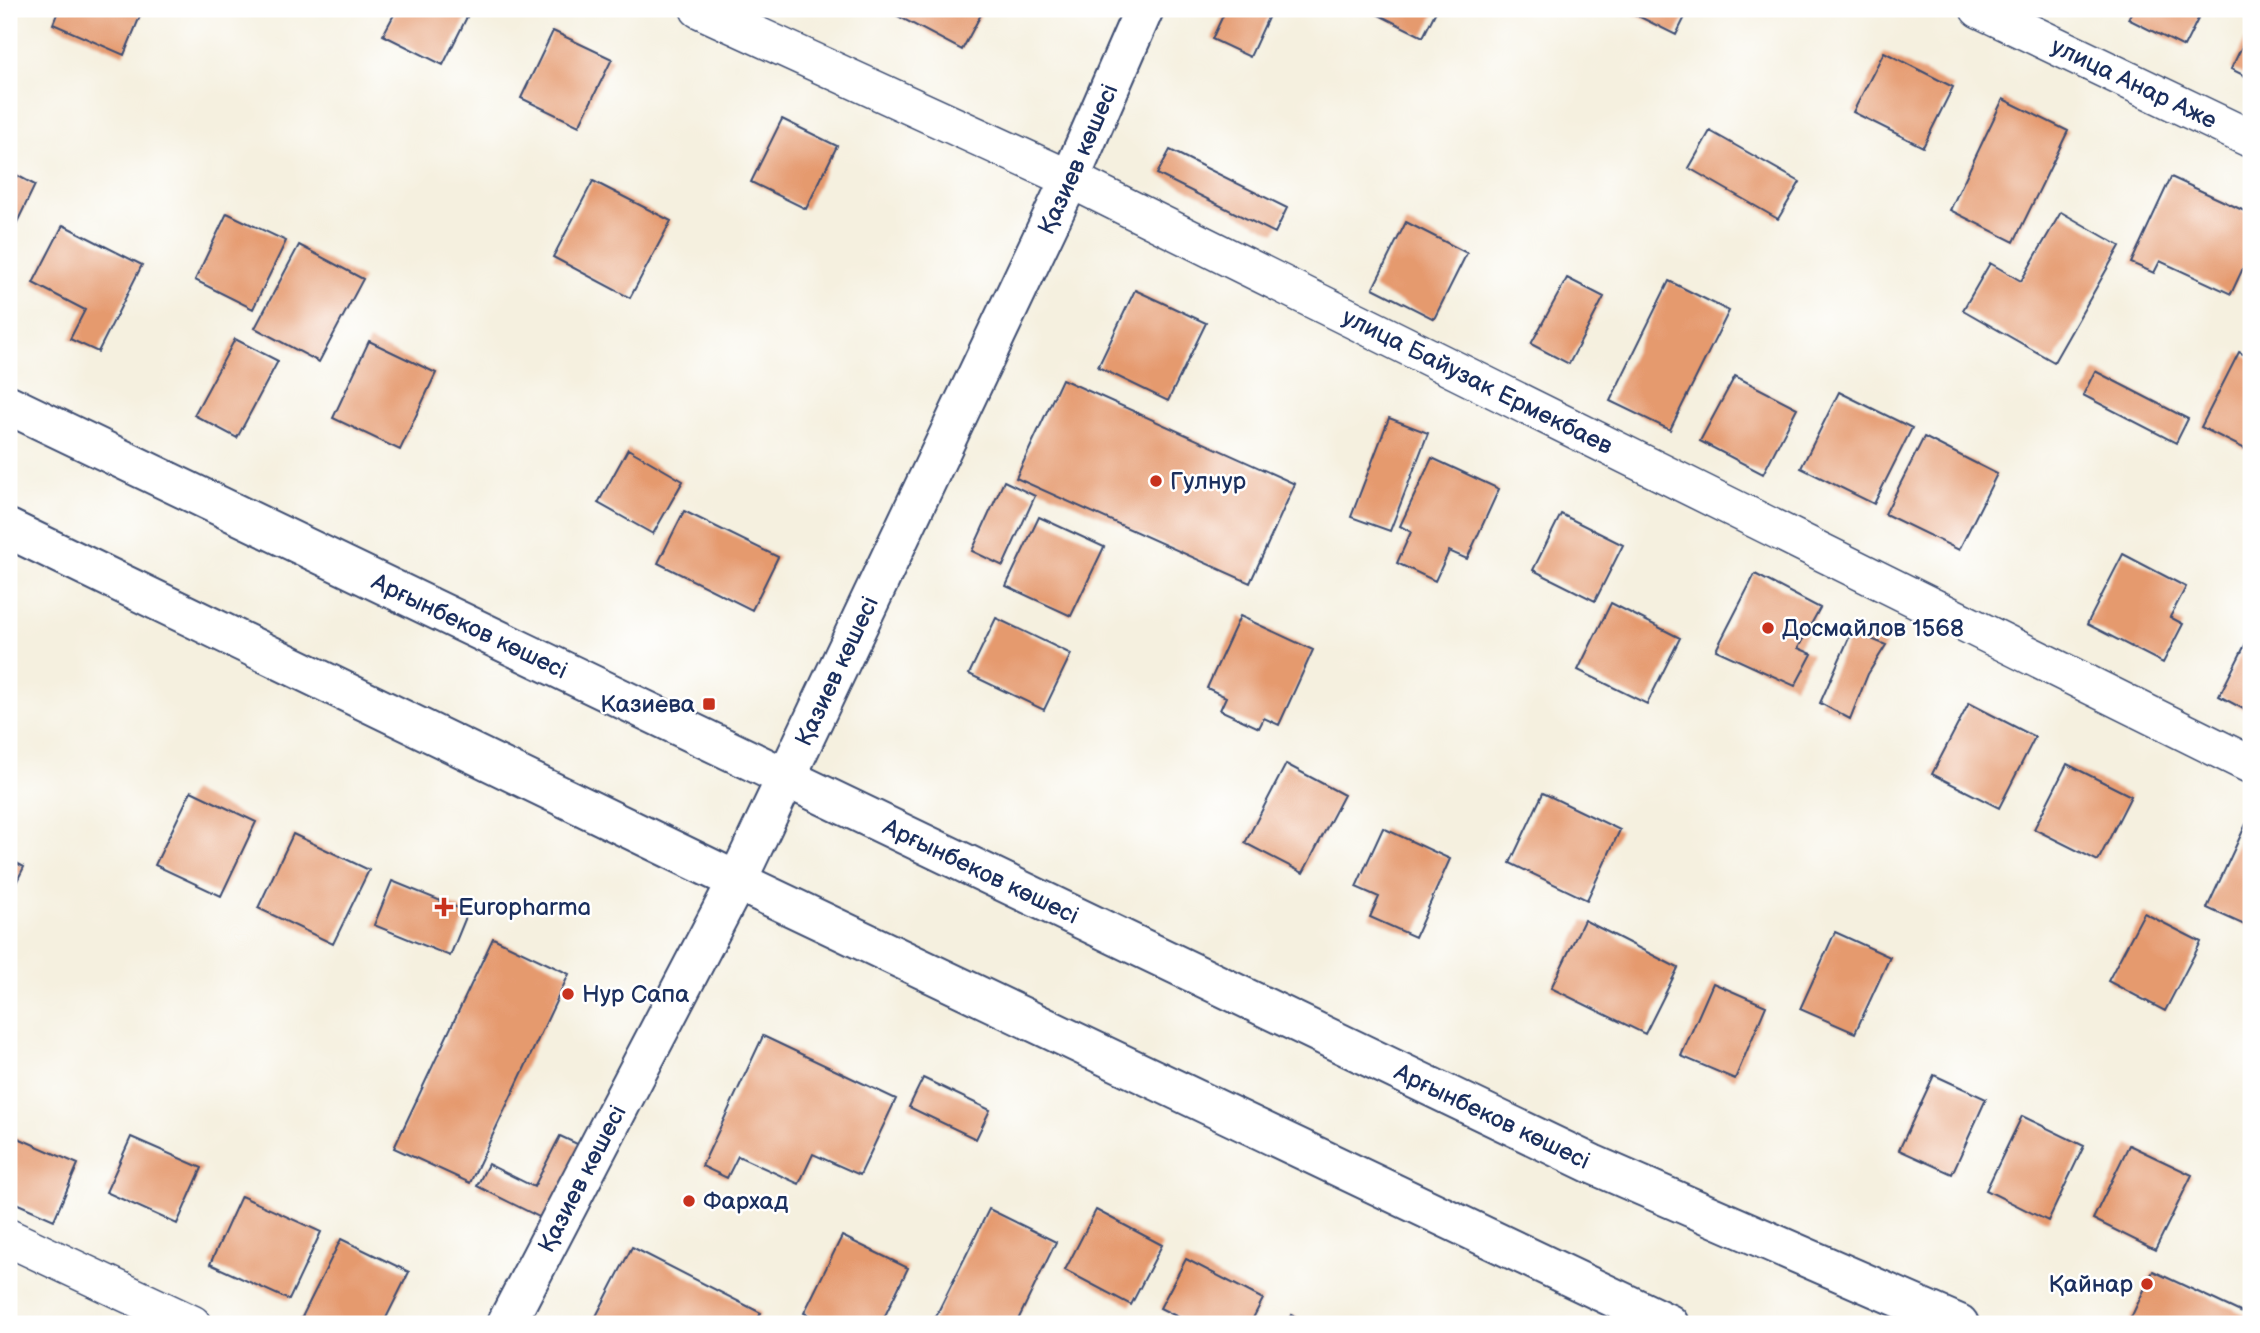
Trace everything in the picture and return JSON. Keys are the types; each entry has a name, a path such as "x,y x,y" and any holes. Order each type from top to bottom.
{"main road":[{"name":"Қазиев көшесі","path":"506,1324 737,881 1070,179 1144,9"},
{"name":"Арғынбеков көшесі","path":"9,405 1592,1164 1959,1324"},
{"path":"9,528 737,881 1669,1324"}],"street":[{"name":"улица Байузак Ермекбаев","path":"699,9 1070,179 2251,765"},
{"name":"улица Анар Аже","path":"1979,9 2251,139"},
{"path":"9,1238 192,1324"}],"building":[{"path":"59,9 143,9 124,55 53,24"},
{"path":"397,9 471,9 443,65 383,35"},
{"path":"892,9 984,9 962,50 890,12"},
{"path":"1226,9 1272,9 1250,57 1212,39"},
{"path":"1367,9 1437,9 1423,37"},
{"path":"1624,9 1689,9 1676,35"},
{"path":"2133,9 2203,9 2184,47 2128,19"},
{"path":"2251,28 2251,79 2231,69"},
{"path":"553,31 612,59 579,126 521,98"},
{"path":"1884,52 1953,87 1923,147 1853,112"},
{"path":"2003,99 2068,131 2014,242 1950,210"},
{"path":"782,119 837,146 806,209 751,182"},
{"path":"1710,131 1800,182 1778,219 1689,168"},
{"path":"1170,150 1287,208 1275,233 1157,174"},
{"path":"9,171 35,185 9,239"},
{"path":"2171,177 2251,214 2251,251 2231,294 2160,261 2154,273 2131,263"},
{"path":"593,181 671,221 630,298 553,257"},
{"path":"2061,212 2120,246 2054,362 1963,310 1990,263 2021,281"},
{"path":"227,213 286,241 253,309 195,280"},
{"path":"1406,222 1467,253 1434,319 1373,288"},
{"path":"63,225 142,265 98,352 70,339 85,310 33,283"},
{"path":"299,245 363,279 319,362 255,328"},
{"path":"1567,278 1604,297 1569,364 1531,344"},
{"path":"1669,281 1729,311 1670,430 1610,401"},
{"path":"1135,290 1206,323 1168,401 1098,367"},
{"path":"235,339 278,361 237,438 194,415"},
{"path":"369,341 436,373 400,450 333,418"},
{"path":"2239,352 2251,358 2251,452 2201,427"},
{"path":"2095,371 2188,419 2176,443 2083,395"},
{"path":"1735,376 1797,408 1763,474 1700,441"},
{"name":"Гулнур","path":"1062,379 1295,484 1250,583 1016,478"},
{"path":"1839,392 1912,428 1874,504 1801,468"},
{"path":"1389,418 1428,433 1390,531 1351,517"},
{"path":"1924,437 1997,474 1959,550 1885,514"},
{"path":"628,449 683,481 653,534 598,503"},
{"path":"1432,458 1499,489 1467,559 1449,551 1435,581 1397,563 1411,532 1400,526"},
{"path":"1004,481 1035,496 1003,566 972,551"},
{"path":"684,511 778,557 752,610 658,563"},
{"path":"1561,514 1623,545 1595,601 1533,570"},
{"path":"1039,517 1104,547 1071,616 1006,586"},
{"path":"2123,554 2186,587 2170,617 2183,624 2163,663 2087,624"},
{"name":"Досмайлов 1568","path":"1755,574 1820,608 1798,648 1812,654 1795,686 1716,650"},
{"path":"1611,603 1680,638 1647,704 1578,670"},
{"path":"1240,616 1313,650 1279,725 1264,718 1259,728 1220,710 1226,697 1207,688"},
{"path":"996,618 1071,654 1044,710 969,674"},
{"path":"1852,631 1886,645 1868,674 1850,719 1820,703"},
{"path":"2251,633 2251,713 2219,696"},
{"path":"1969,703 2035,737 1999,808 1932,774"},
{"path":"1286,764 1344,795 1303,873 1245,843"},
{"path":"2067,764 2131,796 2098,861 2034,829"},
{"path":"191,791 256,822 221,896 155,865"},
{"path":"1543,793 1620,830 1587,900 1510,863"},
{"path":"2246,824 2251,826 2251,928 2207,908"},
{"path":"1383,828 1450,859 1415,937 1370,917 1379,897 1356,887"},
{"path":"293,834 369,870 333,944 258,908"},
{"path":"9,859 24,867 9,897"},
{"path":"392,881 468,912 450,956 374,925"},
{"path":"2144,913 2201,942 2165,1011 2108,981"},
{"path":"1584,920 1678,968 1645,1034 1551,988"},
{"path":"1835,932 1890,957 1855,1033 1800,1009"},
{"path":"493,938 569,974 470,1183 394,1148"},
{"path":"1713,983 1766,1006 1735,1079 1681,1056"},
{"path":"763,1036 896,1099 860,1175 813,1154 799,1184 738,1156 727,1178 702,1166"},
{"path":"1934,1075 1986,1099 1952,1174 1899,1150"},
{"path":"923,1078 990,1110 976,1139 909,1107"},
{"path":"2022,1116 2084,1146 2048,1221 1986,1190"},
{"path":"9,1134 78,1164 54,1220 9,1200"},
{"path":"560,1136 588,1149 551,1223 477,1186 488,1164 534,1187"},
{"path":"131,1137 202,1168 177,1224 106,1192"},
{"path":"2129,1145 2192,1175 2155,1250 2093,1219"},
{"path":"241,1196 321,1232 289,1300 210,1264"},
{"path":"989,1209 1056,1242 1016,1324 932,1324"},
{"path":"1096,1210 1162,1245 1131,1305 1065,1270"},
{"path":"842,1236 908,1268 881,1324 827,1324 804,1313"},
{"path":"341,1239 409,1272 383,1324 299,1323"},
{"path":"632,1247 761,1313 755,1324 592,1324"},
{"path":"1186,1259 1263,1299 1250,1324 1192,1324 1160,1308"},
{"path":"2153,1271 2251,1317 2251,1324 2128,1324"},
{"path":"1292,1315 1309,1324 1288,1324"}],"place":[{"name":"Гулнур","path":"1156,481"},
{"name":"Досмайлов 1568","path":"1768,628"},
{"name":"Казиева","path":"709,704"},
{"name":"Europharma","path":"444,907"},
{"name":"Нур Сапа","path":"568,994"},
{"name":"Фархад","path":"689,1201"},
{"name":"Қайнар","path":"2147,1284"}]}
